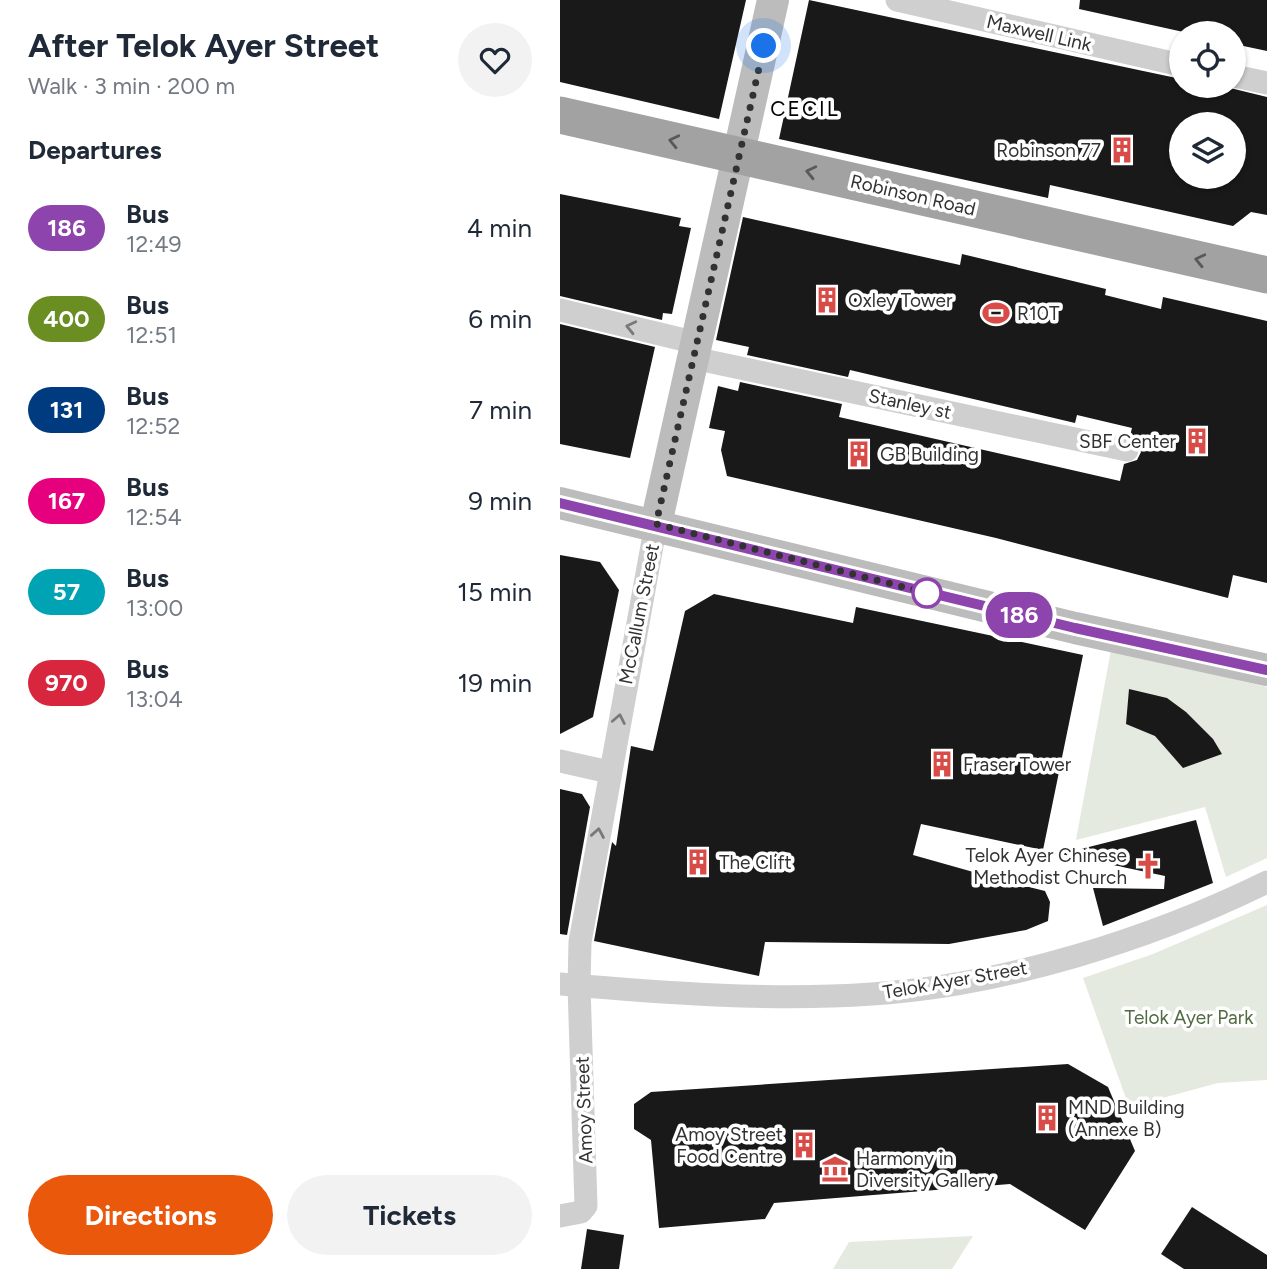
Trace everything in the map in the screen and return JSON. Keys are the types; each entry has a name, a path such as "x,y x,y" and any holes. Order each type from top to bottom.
{"highway":[{"name":"Robinson Road","path":"560,115 1267,275"}],"main road":[{"name":"McCallum Street","path":"656,524 741,156 773,0"},
{"path":"560,503 656,524 939,596 1267,670"}],"street":[{"name":"Maxwell Link","path":"897,0 1169,62"},
{"path":"1246,79 1267,83"},
{"name":"Stanley st","path":"560,310 695,350 1127,450"},
{"name":"McCallum Street","path":"573,992 608,772 656,524"},
{"path":"560,761 608,772"},
{"name":"Telok Ayer Street","path":"573,992 628,989 707,994 844,995 946,984 1060,961 1163,925 1267,882"},
{"name":"Amoy Street","path":"560,1216 581,1212 586,1206 573,992"}],"green space":[{"path":"1111,650 1267,687 1267,858 1226,877 1205,807 1076,840"},
{"name":"Telok Ayer Park","path":"1267,905 1267,1080 1218,1083 1129,1107 1083,978 1153,954"},
{"path":"973,1236 952,1269 833,1269 849,1242"}],"building":[{"path":"560,0 746,0 719,119 560,82"},
{"path":"809,0 1169,76 1169,98 1246,98 1246,92 1267,97 1267,215 1251,212 1233,226 1050,185 1048,198 779,139"},
{"path":"1080,0 1267,0 1267,51 1246,47 1246,21 1169,21 1169,29 1079,9"},
{"path":"560,194 681,218 679,226 691,228 672,314 663,313 662,320 560,296"},
{"path":"743,217 960,265 962,254 1106,289 1105,295 1161,309 1163,297 1267,321 1267,583 1233,575 1228,598 996,538 727,476 721,450 725,431 709,428 718,386 738,391 740,382 842,404 839,417 1120,481 1124,464 1137,460 1141,452 1137,440 1130,436 1132,428 1077,415 1075,423 850,370 848,377 747,355 749,347 716,340"},
{"path":"560,324 655,347 630,458 560,444"},
{"path":"560,555 600,562 619,590 593,717 560,734"},
{"path":"714,594 853,623 856,607 1083,655 1043,850 921,824 913,855 984,875 1003,887 1029,887 1045,891 1050,902 1048,921 1026,930 949,944 765,942 759,976 594,941 612,842 616,846 631,746 653,751 685,611"},
{"path":"1129,689 1167,698 1186,712 1213,739 1222,754 1183,768 1155,736 1126,724"},
{"path":"560,789 582,794 590,807 567,935 560,934"},
{"name":"Telok Ayer Chinese Methodist Church","path":"1196,820 1213,883 1103,926 1093,888 1164,889 1165,876 1061,854"},
{"name":"Amoy Street Food Centre","path":"1068,1064 1108,1087 1135,1151 1085,1230 1010,1184 774,1203 765,1219 659,1228 651,1140 634,1129 634,1104 651,1092"},
{"path":"1192,1207 1267,1255 1267,1269 1184,1269 1161,1254"},
{"path":"587,1229 624,1235 619,1269 581,1269"}],"bus line":[{"name":"186","path":"560,503 939,596 1267,670"}],"place":[{"name":"Robinson 77","path":"1122,150"},
{"name":"Oxley Tower","path":"827,300"},
{"name":"R10T","path":"996,313"},
{"name":"SBF Center","path":"1197,441"},
{"name":"GB Building","path":"859,454"},
{"name":"Fraser Tower","path":"942,764"},
{"name":"The Clift","path":"698,862"},
{"name":"Telok Ayer Chinese Methodist Church","path":"1148,866"},
{"name":"MND Building (Annexe B)","path":"1047,1118"},
{"name":"Amoy Street Food Centre","path":"804,1145"},
{"name":"Harmony in Diversity Gallery","path":"835,1169"}],"district":[{"name":"CECIL","path":"805,108"}],"route":[{"path":"764,46 656,524 939,596 927,593"}]}
